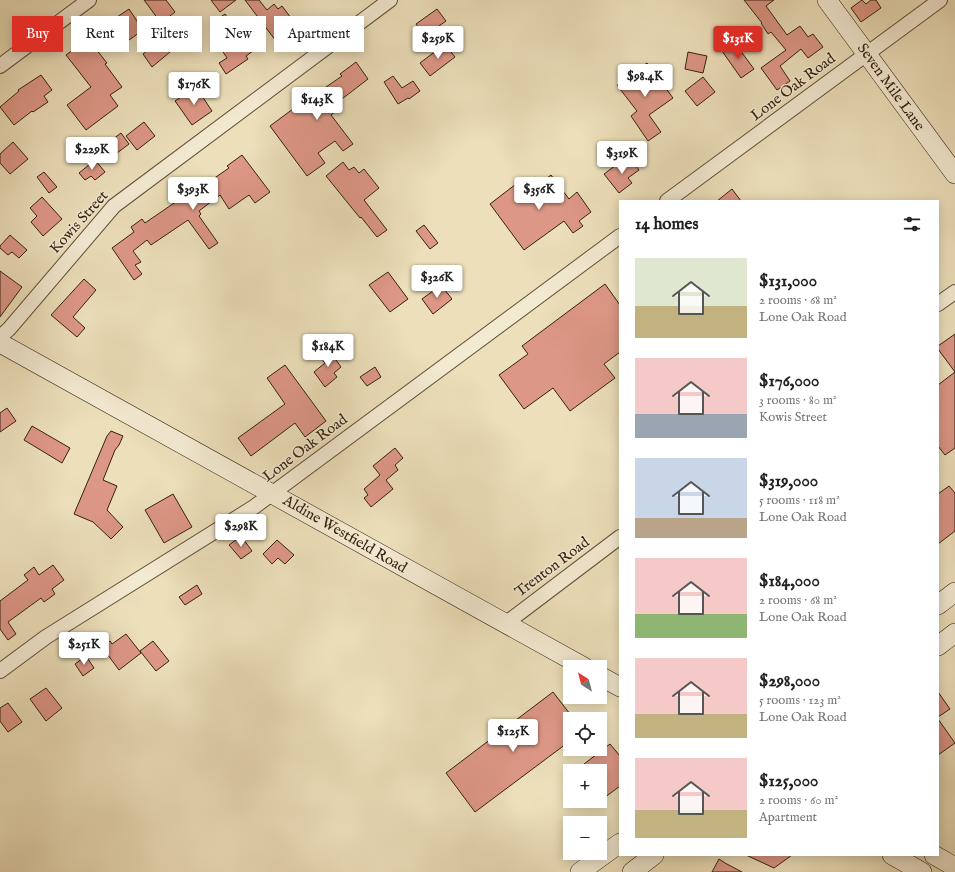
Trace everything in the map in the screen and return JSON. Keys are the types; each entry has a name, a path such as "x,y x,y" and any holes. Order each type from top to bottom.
{"main road":[{"name":"Seven Mile Lane","path":"827,0 955,174"},
{"name":"Aldine Westfield Road","path":"0,343 273,493 571,660"},
{"path":"939,604 955,592"},
{"path":"939,645 955,633"},
{"path":"607,680 619,686"},
{"path":"580,872 619,844"},
{"path":"632,872 653,856"},
{"path":"894,856 922,872"},
{"path":"936,856 955,867"}],"street":[{"path":"0,66 89,0"},
{"name":"Kowis Street","path":"0,337 9,329 114,206 390,0"},
{"name":"Lone Oak Road","path":"668,200 940,0"},
{"name":"Lone Oak Road","path":"0,671 46,637 254,507 619,237"},
{"path":"939,303 955,292"},
{"name":"Trenton Road","path":"505,624 619,538"}],"building":[{"path":"144,0 166,0 175,12 170,16 156,16"},
{"path":"211,0 236,0 220,12"},
{"path":"245,0 259,0 267,10 274,4 278,9 282,6 290,16 274,16 274,38 266,28 266,16 257,16"},
{"path":"744,0 774,0 766,6 787,35 800,26 808,37 813,34 823,47 808,58 801,49 780,66 790,81 777,90 761,68 786,50 771,32 768,34 762,23"},
{"path":"862,0 866,4 871,0 876,0 881,8 861,22 851,8"},
{"path":"129,9 137,21 137,34 129,40 129,16 118,16"},
{"path":"437,9 446,21 425,36 416,24"},
{"path":"734,42 754,69 741,78 722,51"},
{"path":"445,44 455,57 430,76 420,63"},
{"path":"71,51 98,52 122,87 110,95 118,106 86,130 67,105 91,87 66,55"},
{"path":"146,52 170,52 152,67 143,54"},
{"path":"223,52 252,52 246,56 248,59 226,74 219,63 227,58"},
{"path":"688,52 707,56 703,73 685,69"},
{"path":"356,62 368,79 338,102 341,107 331,115 353,144 343,151 335,141 318,153 325,163 307,176 270,126 297,106 294,102 306,93 310,98 342,76 340,74"},
{"path":"647,63 673,98 649,115 661,132 648,141 631,116 637,111 617,85"},
{"path":"41,75 52,90 44,96 48,102 33,112 32,111 14,125 0,107 19,91 18,90"},
{"path":"393,76 402,88 413,81 420,91 409,99 408,98 398,104 384,82"},
{"path":"703,77 715,92 697,106 685,91"},
{"path":"196,87 212,111 192,125 175,101"},
{"path":"144,122 155,136 137,150 126,136"},
{"path":"121,133 129,144 117,153 109,142"},
{"path":"13,142 28,159 10,174 0,163 0,154"},
{"path":"242,155 270,192 255,203 249,195 229,209 220,195 199,211 201,214 199,216 218,243 209,249 188,220 151,245 147,240 133,251 141,262 135,265 142,274 134,280 112,248 134,232 131,227 142,219 145,223 180,199 177,195 192,184 197,190 229,168 227,166"},
{"path":"630,158 639,170 628,178 632,183 619,193 604,174 616,165 618,167"},
{"path":"95,160 105,172 95,180 91,176 85,180 79,173"},
{"path":"343,162 349,170 354,167 359,173 364,169 379,188 364,200 387,230 377,237 326,176"},
{"path":"44,172 57,187 49,193 37,177"},
{"path":"551,175 569,199 577,192 591,212 579,221 583,226 573,233 564,221 524,250 490,204 520,181 529,192"},
{"path":"732,189 740,200 718,200"},
{"path":"42,197 62,219 43,236 31,222 37,216 30,208"},
{"path":"424,225 438,243 430,249 416,231"},
{"path":"10,235 27,250 19,258 12,252 8,255 0,248 0,246"},
{"path":"0,271 22,287 0,317"},
{"path":"388,272 408,299 390,312 369,285"},
{"path":"84,279 96,290 73,317 85,328 77,337 51,315"},
{"path":"605,284 619,304 619,353 604,364 615,378 570,411 553,388 524,409 499,375 528,354 522,346"},
{"path":"441,285 452,299 433,314 422,299"},
{"path":"955,334 955,372 939,350 939,345"},
{"path":"328,349 341,367 334,373 337,377 325,387 314,372 325,363 319,355"},
{"path":"285,365 326,421 305,437 295,423 251,456 238,438 285,404 267,378"},
{"path":"375,367 381,377 367,386 360,377"},
{"path":"955,372 955,448 945,455 939,447 939,384"},
{"path":"7,408 16,421 0,432 0,413"},
{"path":"32,426 70,448 62,463 24,440"},
{"path":"111,431 123,436 115,450 103,480 117,486 107,510 123,527 111,539 93,522 74,514 107,436"},
{"path":"395,448 403,458 395,465 398,470 386,480 393,489 371,507 364,498 368,495 364,489 380,475 373,466"},
{"path":"949,486 955,493 955,531 939,543 939,493"},
{"path":"173,494 192,527 164,543 145,510"},
{"path":"241,536 252,551 241,559 229,545"},
{"path":"277,540 294,555 285,564 278,558 272,564 263,554"},
{"path":"53,565 64,580 52,589 55,594 44,602 41,598 8,622 16,634 8,640 0,629 0,601 28,580 24,575 34,567 39,575"},
{"path":"197,585 202,594 185,605 179,597"},
{"path":"126,634 141,653 119,670 102,647 110,641 112,644"},
{"path":"153,641 169,661 156,671 140,651"},
{"path":"86,656 94,668 83,676 75,664"},
{"path":"46,688 62,708 46,721 30,699"},
{"path":"553,692 568,712 563,712 563,746 475,812 446,773"},
{"path":"939,693 950,709 939,716"},
{"path":"8,703 22,722 8,732 0,721 0,708"},
{"path":"939,720 955,743 939,754"},
{"path":"610,744 619,755 619,787 607,796 607,764 584,764 594,756 607,756 607,746"},
{"path":"748,856 791,856 774,868"},
{"path":"719,859 725,863 742,872 712,872"}]}
